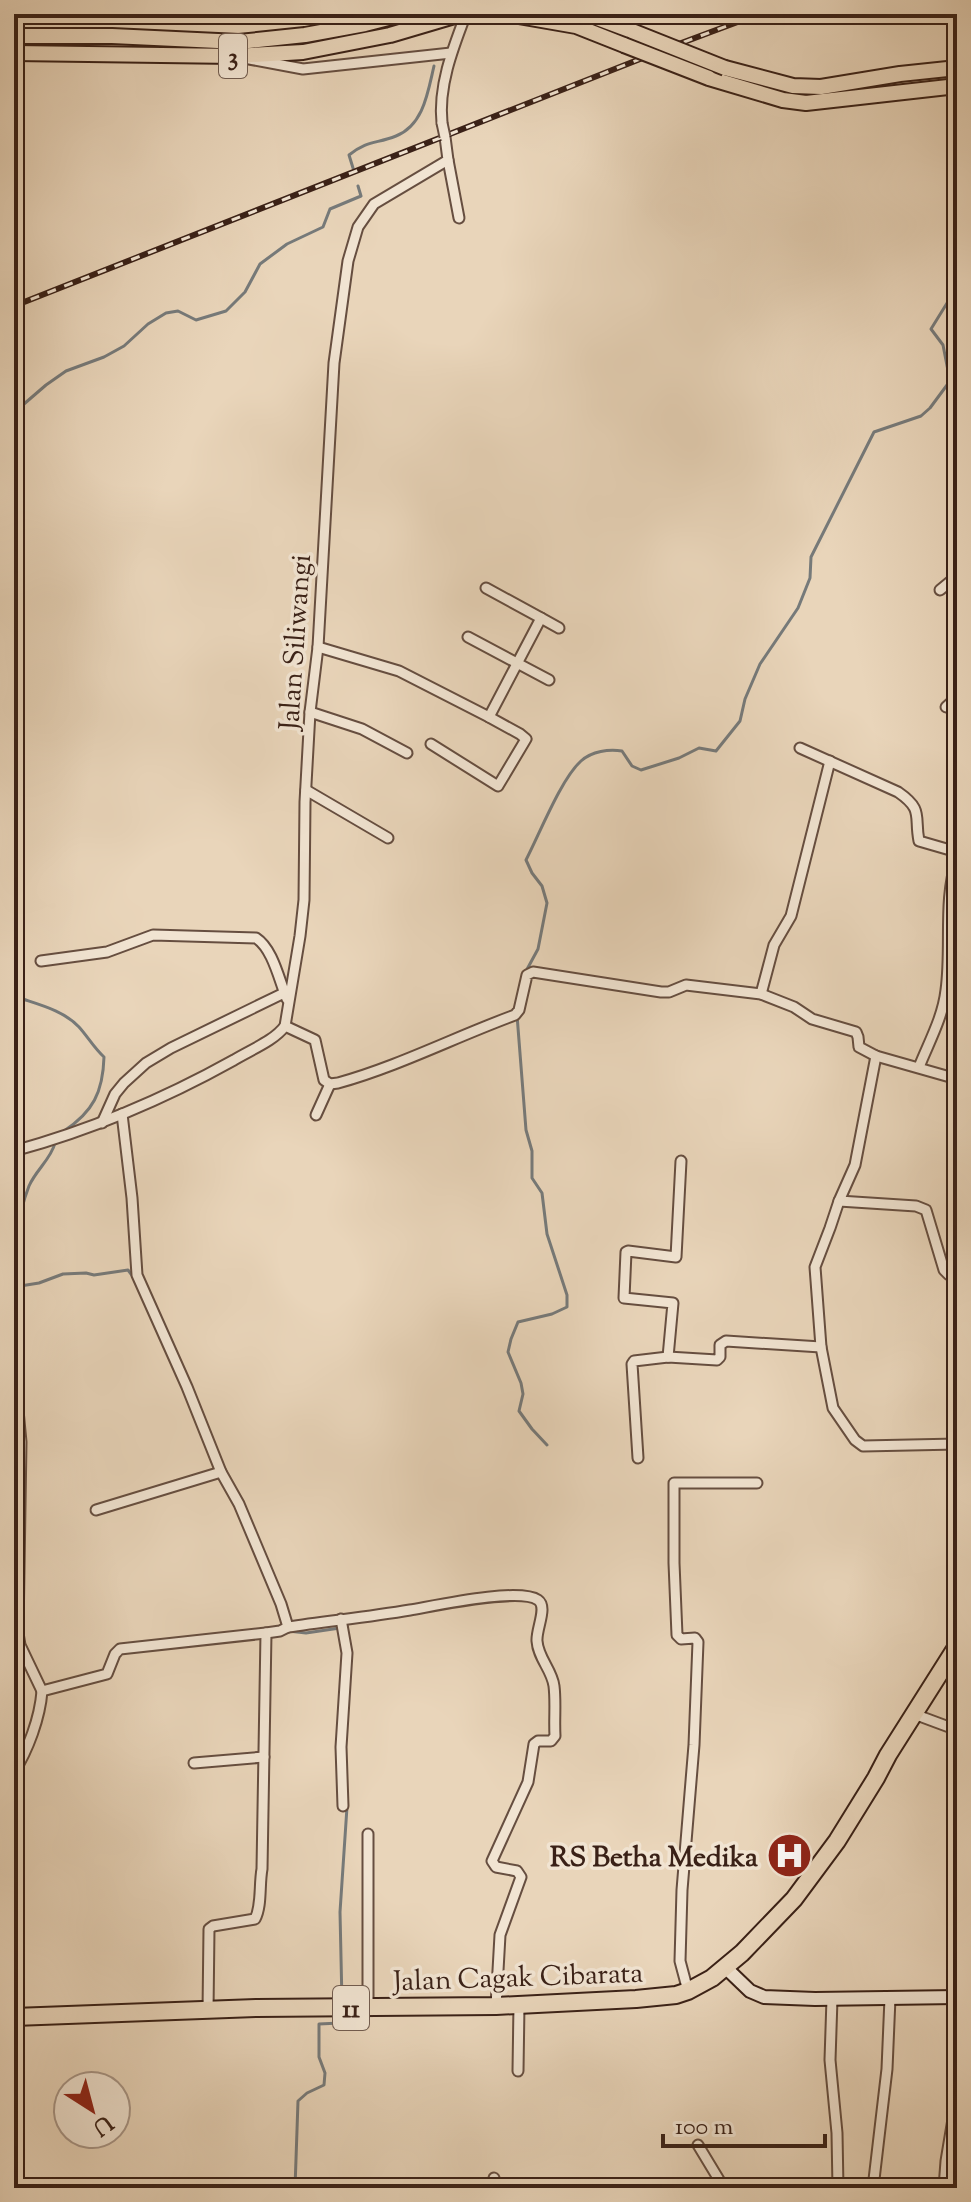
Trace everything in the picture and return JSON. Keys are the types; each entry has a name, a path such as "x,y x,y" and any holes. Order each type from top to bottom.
{"highway":[{"name":"11","path":"688,1991 725,1967 773,1923 809,1881 957,1646"},
{"name":"Jalan Cagak Cibarata","path":"14,2017 256,2008 496,2006 636,1999 688,1991"}],"main road":[{"name":"3","path":"14,36 112,36 239,42 305,35 404,14"},
{"path":"507,14 576,26 709,78 783,100 806,103 957,86"},
{"path":"586,14 725,68 793,86 821,87 957,68"},
{"name":"3","path":"14,53 235,56 303,52 359,43 458,15"}],"street":[{"path":"458,15 441,113 459,218"},
{"path":"235,56 303,69 451,53"},
{"name":"Jalan Siliwangi","path":"285,1026 286,997 300,936 304,900 310,712 318,647 334,363 350,252 358,227 374,204 448,160"},
{"path":"940,590 957,576"},
{"path":"486,588 559,628"},
{"path":"489,717 541,618"},
{"path":"468,637 549,680"},
{"path":"318,647 399,671 526,739 498,786 431,744"},
{"path":"946,707 957,697"},
{"path":"310,712 362,729 407,753"},
{"path":"800,748 898,792 918,816 919,841 957,852"},
{"path":"761,994 774,945 791,916 830,761"},
{"path":"306,790 388,838"},
{"path":"919,1067 944,1005 950,954 949,888 957,859"},
{"path":"41,961 107,952 153,935 256,938 263,943 286,997 171,1048 146,1063 115,1094 102,1123"},
{"path":"14,1210 18,1189 14,1151 102,1123 202,1078 285,1026 317,1041 324,1080 330,1084 371,1074 515,1015 527,975 532,972 661,992 686,985 761,994 794,1007 812,1019 856,1032 859,1047 876,1056 957,1079"},
{"path":"876,1056 855,1165 815,1267 821,1347 833,1408 859,1444 957,1444"},
{"path":"316,1115 330,1084"},
{"path":"122,1114 137,1275 221,1472 239,1504 288,1627"},
{"path":"668,1357 673,1303 624,1298 626,1252 676,1257 681,1161"},
{"path":"839,1201 916,1206 926,1210 944,1270 957,1278"},
{"path":"638,1458 632,1364 636,1360 668,1357 717,1360 720,1345 726,1341 821,1347"},
{"path":"14,1367 21,1425 18,1633 20,1645 42,1691 23,1757 14,1772"},
{"path":"96,1510 221,1472"},
{"path":"688,1991 680,1961 682,1890 694,1745 698,1642 695,1638 681,1639 677,1635 674,1483 757,1483"},
{"path":"42,1691 107,1674 120,1649 266,1633 487,1597 523,1596 537,1599 543,1610 536,1636 538,1652 554,1687 555,1736 551,1741 534,1744 528,1782 492,1861 496,1867 517,1871 521,1877 500,1935 496,2006"},
{"path":"341,1619 347,1653 341,1747 343,1806"},
{"path":"208,2011 209,1929 255,1919 258,1915 262,1869 266,1633"},
{"path":"914,1714 957,1730"},
{"path":"194,1763 264,1757"},
{"path":"368,1834 368,2008"},
{"path":"725,1967 743,1986 759,1996 832,1999 957,1997"},
{"path":"873,2188 887,2069 890,1998"},
{"path":"832,1999 830,2060 837,2133 838,2188"},
{"path":"518,2071 519,2005"},
{"path":"944,2188 957,2095"},
{"path":"698,2145 724,2188"}],"waterway":[{"path":"353,168 349,155 367,145 396,136 413,124 427,96 434,66"},
{"path":"14,421 17,410 46,385 66,371 124,346 148,324 166,313 178,311 196,320 226,311 245,292 260,264 287,244 323,227 330,209 361,196 358,186"},
{"path":"525,973 538,949 547,903 542,886 526,860 566,780 581,761 601,752 622,751 632,766 641,770 699,748 716,751 740,721 745,699 760,664 798,608 810,578 811,557 874,432 921,416 950,381 943,345 931,329 957,287"},
{"path":"14,463 22,547 23,624 14,648"},
{"path":"14,996 65,1016 79,1027 104,1057 99,1091 89,1108 64,1131"},
{"path":"517,1015 526,1130 532,1151 532,1178 542,1193 547,1234 567,1295 567,1307 518,1322 508,1352 521,1383 523,1394 519,1411 547,1445"},
{"path":"55,1143 32,1180 21,1211 14,1287 39,1283 63,1274 94,1275 128,1270 134,1278"},
{"path":"200,1409 212,1439"},
{"path":"288,1631 306,1633 340,1628"},
{"path":"342,2003 340,1912 347,1807"},
{"path":"295,2188 298,2101 324,2085 325,2073 319,2057 319,2024 340,2023 341,2015"}],"railway":[{"path":"14,306 759,14"}],"place":[{"name":"RS Betha Medika","path":"789,1856"}]}
